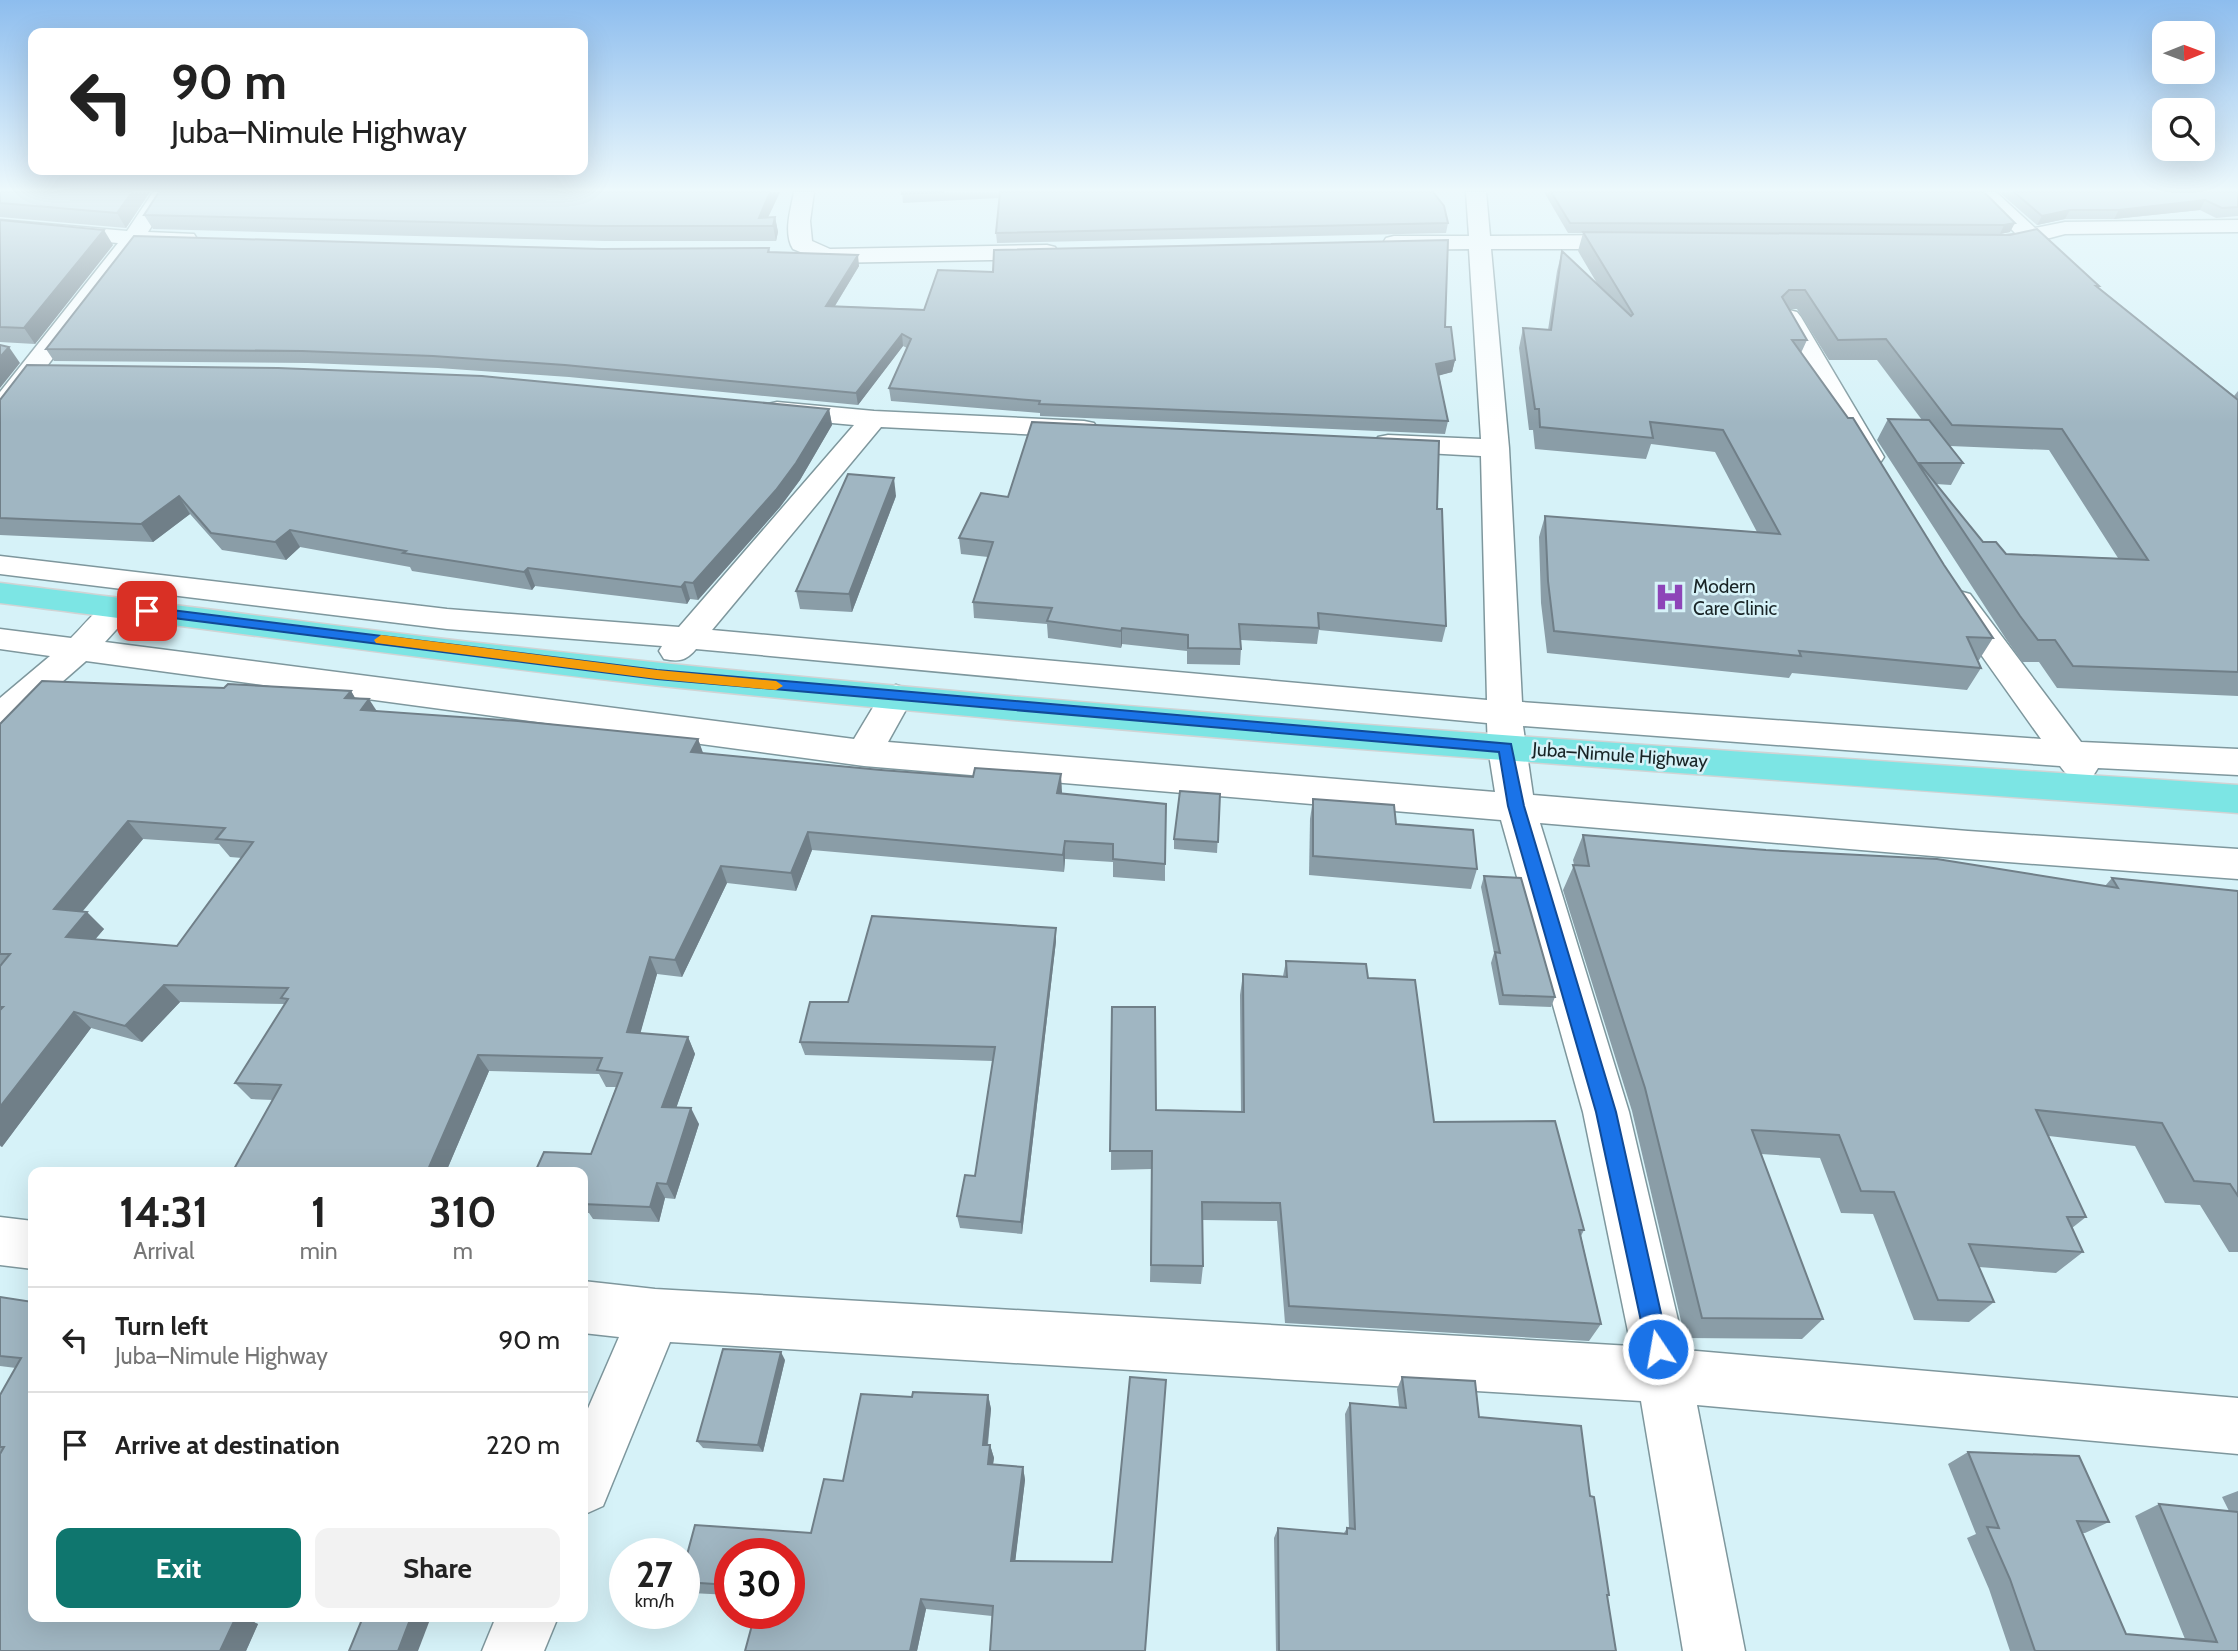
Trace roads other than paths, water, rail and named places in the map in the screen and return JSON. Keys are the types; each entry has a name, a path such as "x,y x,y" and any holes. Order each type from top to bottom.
{"main road":[{"name":"Juba–Nimule Highway","path":"0,593 657,674 896,697 1505,730 2238,799"}],"street":[{"path":"0,410 108,269"},
{"path":"1482,269 1495,448 1505,730 1516,806 1606,1112 1664,1375 1714,1651"},
{"path":"1789,317 1883,479"},
{"path":"750,407 874,419 1109,430"},
{"path":"657,674 874,419"},
{"path":"1357,442 1495,448"},
{"path":"0,565 447,619 688,638 1505,730 2238,762"},
{"path":"1942,576 2070,754 2097,787"},
{"path":"0,718 79,649 120,608"},
{"path":"0,639 410,694 655,723 864,753 1968,845 2238,864"},
{"path":"864,753 896,697"},
{"path":"0,1241 28,1244"},
{"path":"588,1308 654,1315 1664,1375 2238,1426"},
{"path":"588,1474 654,1315"},
{"path":"513,1651 525,1622"}],"place":[{"name":"Modern Care Clinic","path":"1670,597"}]}
